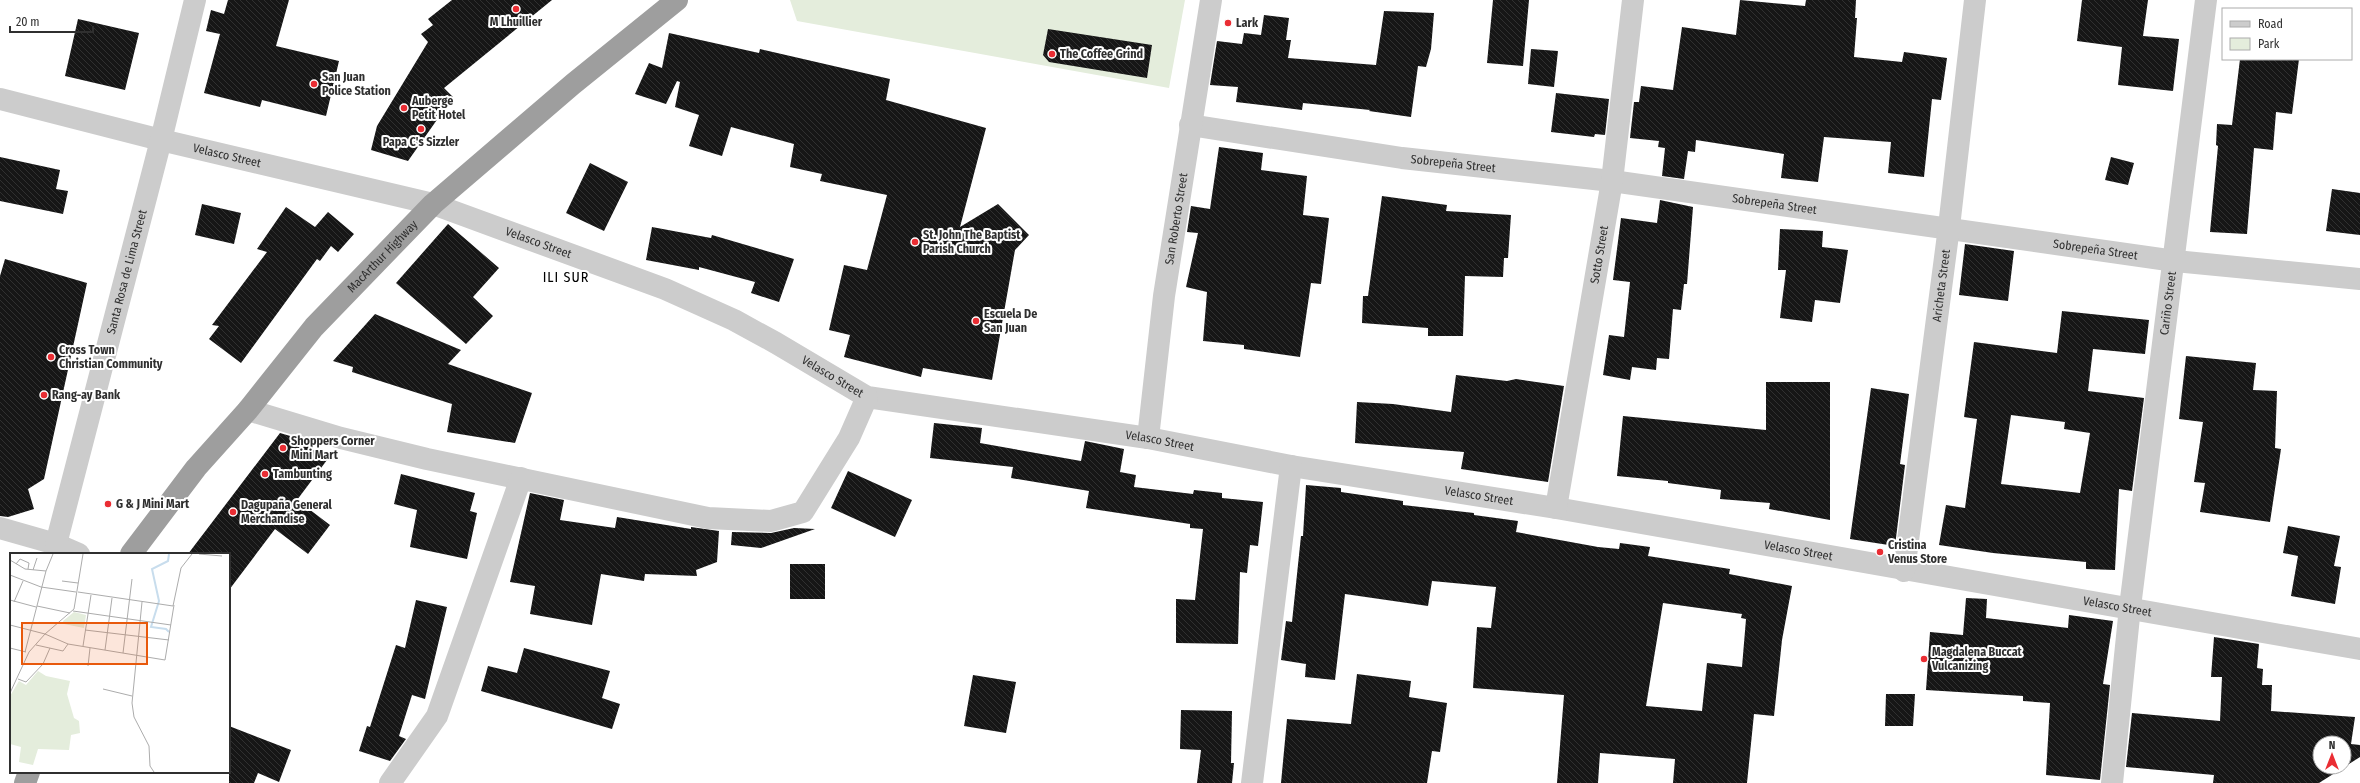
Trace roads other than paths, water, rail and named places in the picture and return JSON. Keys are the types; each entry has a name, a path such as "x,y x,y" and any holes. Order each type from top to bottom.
{"highway":[{"name":"MacArthur Highway","path":"132,553 196,468 248,410 314,328 433,204 573,84 677,0"},
{"path":"25,783 29,773"}],"street":[{"name":"Santa Rosa de Lima Street","path":"56,544 161,140 195,0"},
{"name":"San Roberto Street","path":"1148,438 1164,296 1211,0"},
{"name":"Sotto Street","path":"1556,508 1612,181 1633,0"},
{"name":"Aricheta Street","path":"1904,570 1949,227 1974,0"},
{"name":"Cariño Street","path":"2112,783 2130,607 2175,260 2206,0"},
{"name":"Velasco Street","path":"0,100 161,140 433,204 666,289 734,320 867,397 1148,438 1291,466 1556,508 1904,570 2130,607 2360,649"},
{"name":"Sobrepeña Street","path":"1190,125 1402,158 1612,181 1949,227 2175,260 2360,279"},
{"path":"248,410 341,438 427,459 708,518 771,521 803,512 849,438 867,397"},
{"path":"1252,783 1291,466"},
{"path":"390,783 437,716 521,478"},
{"path":"0,528 56,544 77,553"}],"place":[{"name":"M Lhuillier","path":"516,9"},
{"name":"Lark","path":"1228,23"},
{"name":"The Coffee Grind","path":"1052,54"},
{"name":"San Juan Police Station","path":"314,84"},
{"name":"Auberge Petit Hotel","path":"404,108"},
{"name":"Papa C's Sizzler","path":"421,129"},
{"name":"St. John The Baptist Parish Church","path":"915,242"},
{"name":"Escuela De San Juan","path":"976,321"},
{"name":"Cross Town Christian Community","path":"51,357"},
{"name":"Rang-ay Bank","path":"44,395"},
{"name":"Shoppers Corner Mini Mart","path":"283,448"},
{"name":"Tambunting","path":"265,474"},
{"name":"G & J Mini Mart","path":"108,504"},
{"name":"Dagupaña General Merchandise","path":"233,512"},
{"name":"Cristina Venus Store","path":"1880,552"},
{"name":"Magdalena Buccat Vulcanizing","path":"1924,659"}],"district":[{"name":"ILI SUR","path":"566,277"}]}
